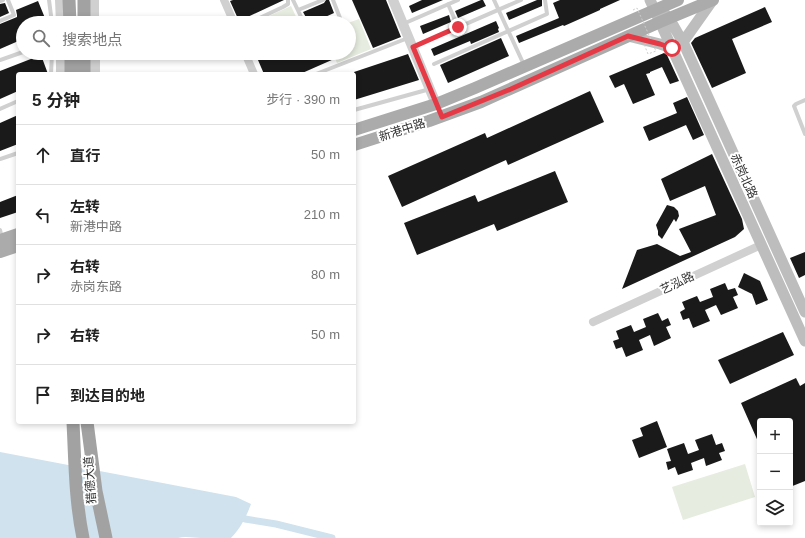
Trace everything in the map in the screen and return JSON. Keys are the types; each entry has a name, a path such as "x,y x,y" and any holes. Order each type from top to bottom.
{"highway":[{"path":"69,0 70,16"},
{"path":"84,0 84,16"},
{"path":"71,60 71,72"},
{"path":"84,60 84,72"},
{"name":"猎德大道","path":"73,424 77,501 82,538"},
{"path":"87,424 96,491 106,538"},
{"name":"猎德大道","path":"87,424 89,484 96,538"}],"main road":[{"name":"新港中路","path":"356,129 436,104 525,67 655,5 678,0"},
{"name":"新港中路","path":"356,144 442,117 511,89 712,0"},
{"path":"683,42 712,0"},
{"path":"655,5 665,20"},
{"name":"赤岗北路","path":"665,20 676,31 683,42 805,312"},
{"name":"赤岗北路","path":"665,20 672,48 805,341"},
{"path":"628,36 672,48"},
{"path":"436,104 442,117"},
{"path":"412,112 417,125"},
{"path":"1,236 16,234"},
{"path":"0,252 16,247"}],"street":[{"path":"60,0 61,16"},
{"path":"94,0 94,16"},
{"path":"224,0 231,16"},
{"path":"393,0 436,104"},
{"path":"61,60 61,72"},
{"path":"94,60 95,72"},
{"path":"249,60 253,72"},
{"name":"艺泓路","path":"593,322 761,245"}],"lane":[{"path":"0,1 4,0"},
{"path":"0,21 14,15 8,0"},
{"path":"49,0 51,16"},
{"path":"264,16 288,4 288,0"},
{"path":"293,0 301,16"},
{"path":"298,10 323,0"},
{"path":"333,0 339,16"},
{"path":"403,24 458,0"},
{"path":"494,0 525,67"},
{"path":"322,72 458,27 521,0"},
{"path":"434,64 547,14 545,0"},
{"path":"448,4 458,27"},
{"path":"0,60 16,54"},
{"path":"51,72 52,60"},
{"path":"356,109 430,89"},
{"path":"805,100 794,106 805,134"},
{"path":"0,109 16,102"},
{"path":"0,159 16,154"}],"path":[{"path":"634,10 637,8 656,51 648,54 644,44 649,42"}],"shaded area":[{"path":"291,6 296,16 269,16"},
{"path":"359,19 371,49 356,55 356,20"},
{"path":"336,60 344,60 337,63"},
{"path":"745,464 755,497 683,520 672,487"}],"water":[{"path":"0,452 236,497 251,504 243,522 231,538 0,538"}],"building":[{"path":"284,0 250,16 237,16 230,1"},
{"path":"326,0 329,0 334,13 327,16 305,16 303,12 324,3"},
{"path":"352,0 386,0 401,37 373,48"},
{"path":"422,0 443,0 412,13 409,6"},
{"path":"483,0 486,6 458,18 455,11"},
{"path":"537,0 542,0 542,6 509,20 506,13"},
{"path":"560,0 620,0 564,26 563,25 519,43 516,36 559,18 553,3"},
{"path":"38,1 44,16 17,16 16,10"},
{"path":"5,3 9,13 0,17 0,4"},
{"path":"765,7 772,22 732,39 746,73 712,88 691,43 695,38"},
{"path":"449,15 451,22 423,34 420,26"},
{"path":"16,17 16,42 0,49 0,24"},
{"path":"496,21 499,32 471,44 470,41 434,56 431,49"},
{"path":"501,38 509,56 448,83 440,65"},
{"path":"664,53 667,55 679,81 670,84 662,67 646,74 655,95 633,104 624,84 615,88 609,76"},
{"path":"408,54 419,80 356,99 356,72 354,72"},
{"path":"28,60 43,60 47,72 16,72 16,92 0,99 0,71"},
{"path":"258,60 332,60 305,72 263,72"},
{"path":"590,91 604,122 508,165 506,160 402,207 388,176 485,133 487,138"},
{"path":"687,97 704,135 693,140 686,125 649,141 643,127 677,113 673,103"},
{"path":"16,116 16,145 0,151 0,123"},
{"path":"712,154 742,219 744,229 735,237 622,289 637,250 657,244 680,256 691,252 679,229 716,215 705,186 670,201 661,179"},
{"path":"555,171 568,202 497,231 494,224 417,255 404,223 475,195 478,202"},
{"path":"16,196 16,213 0,218 0,202"},
{"path":"667,205 674,207 678,211 679,216 676,222 674,219 662,239 658,235 656,225"},
{"path":"805,252 805,275 799,278 790,258"},
{"path":"744,273 760,281 768,300 756,305 752,294 738,287"},
{"path":"725,283 728,290 735,288 738,295 733,297 738,308 721,315 716,305 705,310 710,321 693,328 689,318 683,320 680,312 685,309 682,302 697,296 700,302 713,297 710,289"},
{"path":"658,313 662,321 668,318 671,325 666,327 671,338 654,346 650,335 639,340 643,350 626,357 622,347 616,349 613,341 619,339 616,331 631,325 634,332 646,327 643,319"},
{"path":"783,332 794,355 730,384 718,360"},
{"path":"796,378 800,386 805,383 805,481 793,486 793,418 757,418 757,439 741,403"},
{"path":"657,421 667,447 639,458 632,440 643,436 640,428"},
{"path":"712,434 716,445 722,443 725,451 719,453 722,460 706,466 704,458 691,463 693,470 678,475 675,467 668,470 666,462 671,461 667,449 684,443 688,454 699,450 695,440"}],"waterway":[{"path":"245,519 276,524 332,538"}],"route":[{"path":"458,27 413,47 442,117 511,89 628,36 672,48"}]}
